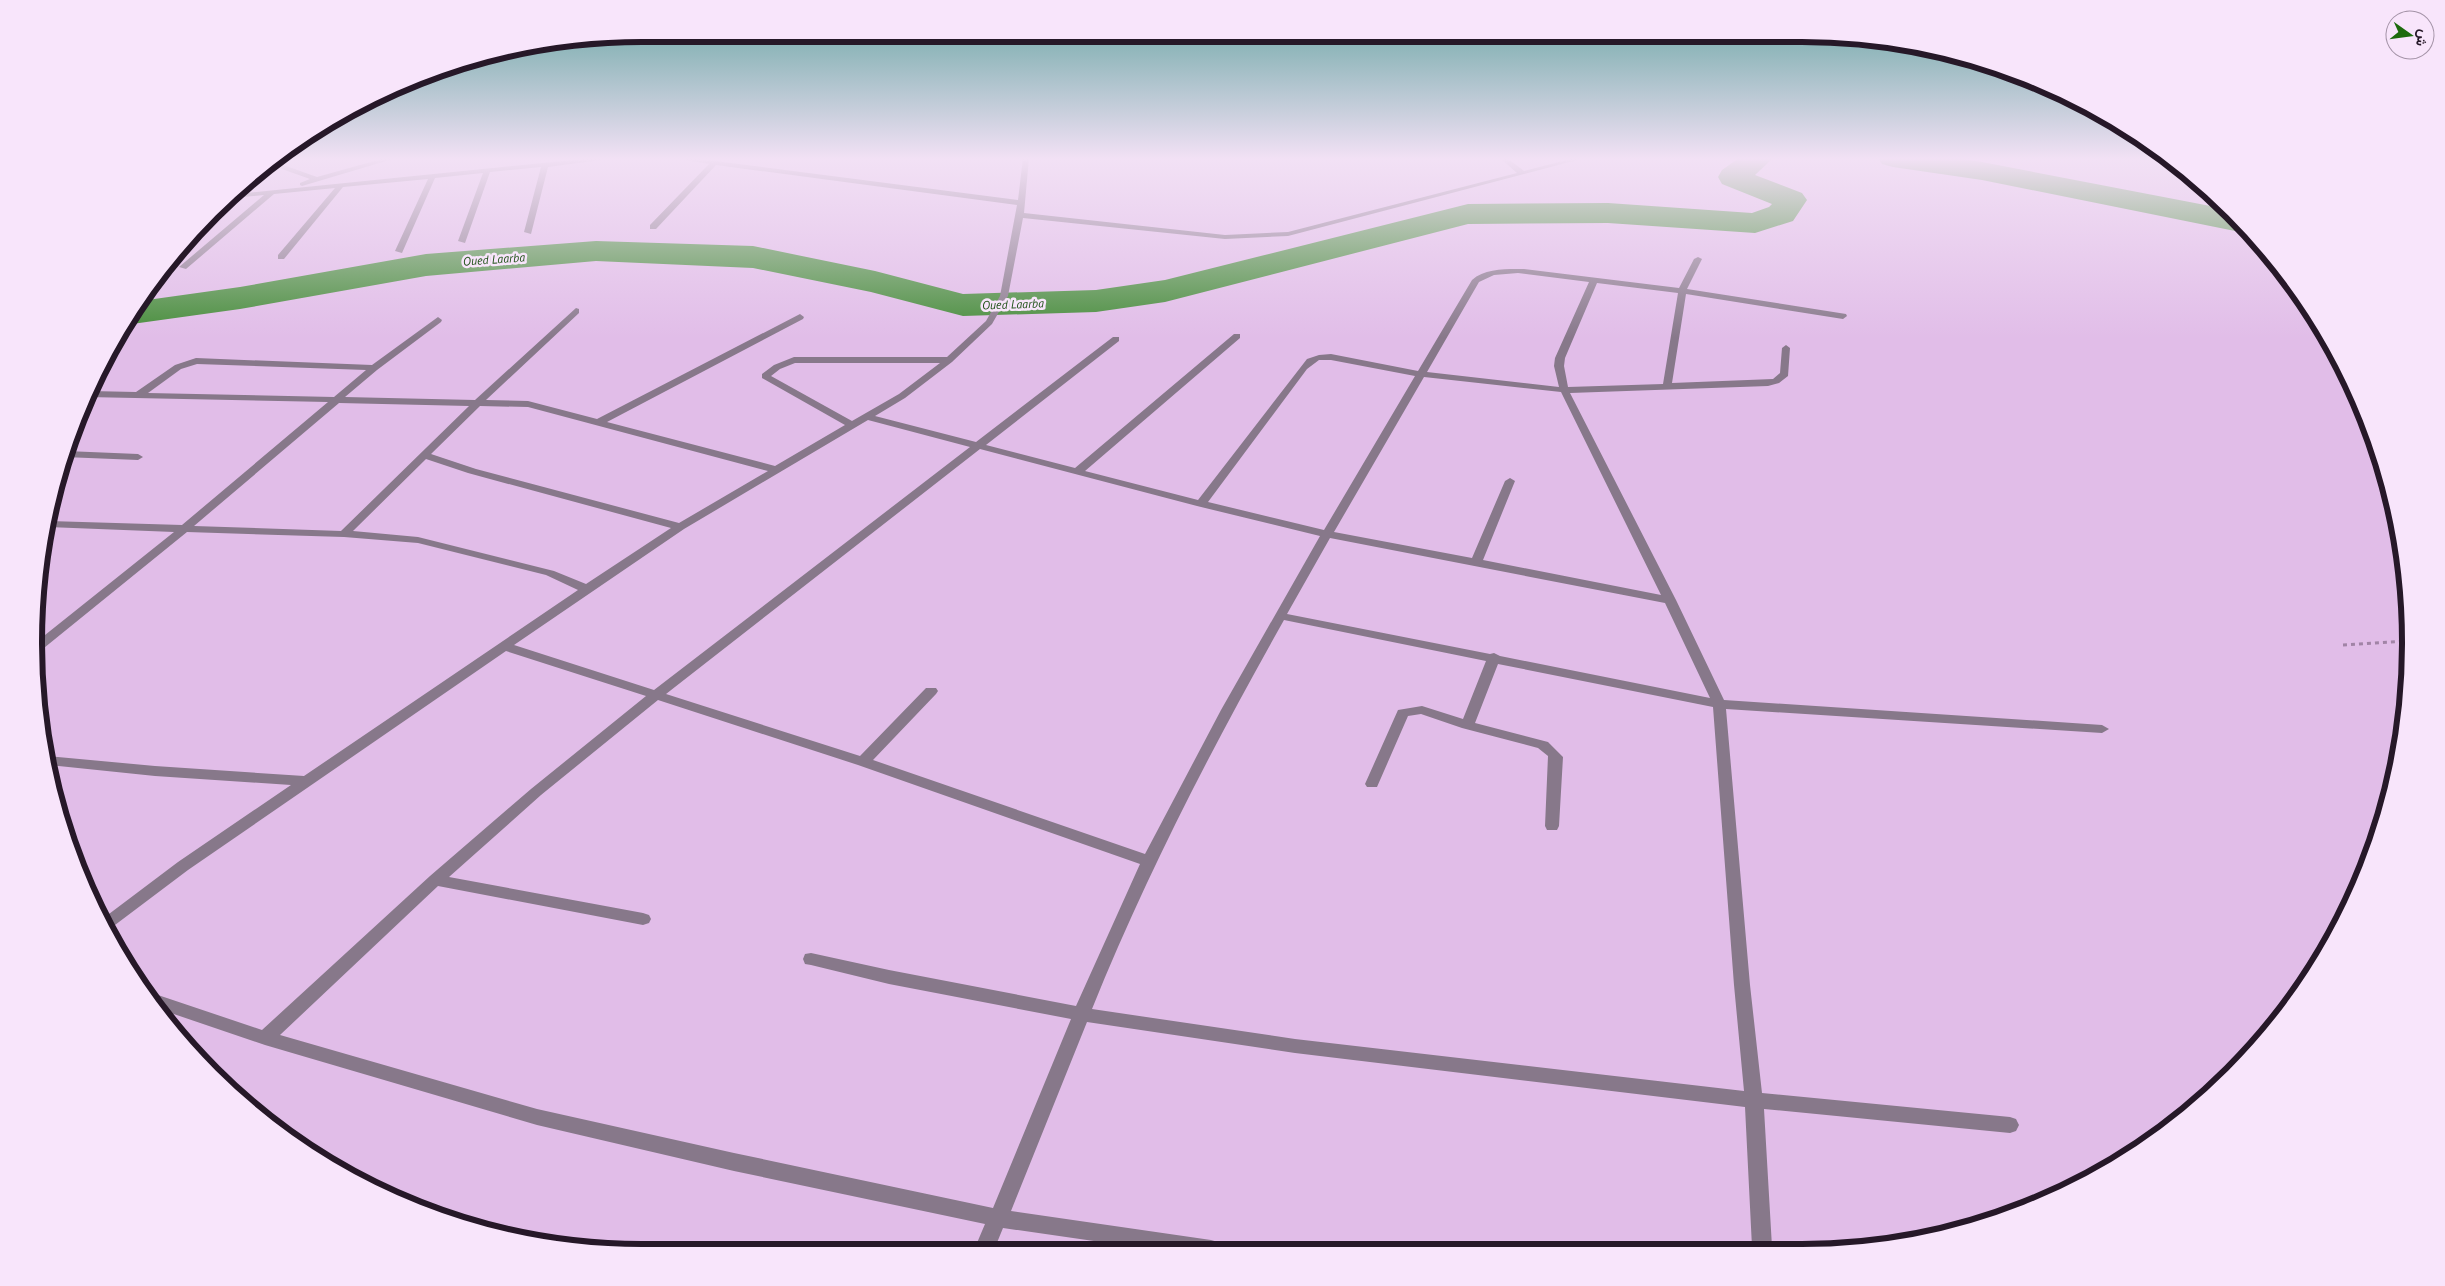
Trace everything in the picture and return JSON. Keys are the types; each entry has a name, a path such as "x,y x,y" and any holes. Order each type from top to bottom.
{"street":[{"path":"183,267 241,218"},
{"path":"282,257 314,218"},
{"path":"400,251 414,218"},
{"path":"462,241 470,218"},
{"path":"528,232 532,218"},
{"path":"653,227 662,218"},
{"path":"111,921 183,866 304,781 588,588 680,527 902,396 949,360 989,322 1004,296 1019,218"},
{"path":"1046,218 1225,237 1288,234 1351,218"},
{"path":"1668,386 1682,291 1698,259"},
{"path":"987,1244 1040,1121 1080,1014 1149,861 1202,755 1280,616 1476,280 1485,273 1504,270 1524,271 1682,291 1843,316"},
{"path":"1594,279 1560,358 1559,366 1564,390 1670,600 1719,704 1742,985 1754,1100 1762,1244"},
{"path":"344,534 478,402 576,311"},
{"path":"599,422 800,317"},
{"path":"42,643 184,528 374,368 438,320"},
{"path":"1078,471 1237,336"},
{"path":"265,1038 435,880 536,792 655,696 1116,339"},
{"path":"1201,504 1310,360 1318,357 1331,357 1421,374 1564,390 1768,383 1776,381 1784,374 1786,348"},
{"path":"853,426 766,376 777,366 794,360 949,360"},
{"path":"138,395 178,367 196,361 374,368"},
{"path":"96,394 528,404 776,470"},
{"path":"867,418 1201,504 1328,534 1477,561 1670,600"},
{"path":"73,454 138,458"},
{"path":"425,455 472,471 680,527"},
{"path":"1477,561 1510,481"},
{"path":"54,524 344,534 418,540 550,573 588,588"},
{"path":"1280,616 1494,657 1719,704 2102,729"},
{"path":"504,646 863,762 1149,861"},
{"path":"1467,725 1494,657"},
{"path":"863,762 931,691"},
{"path":"1372,784 1403,713 1422,710 1467,725 1543,745 1554,752 1556,757 1552,826"},
{"path":"54,761 155,771 304,781"},
{"path":"435,880 643,919"},
{"path":"811,959 889,977 1080,1014 1295,1046 1754,1100 2010,1125"},
{"path":"163,1004 265,1038 537,1116 734,1162 999,1218 1177,1244"}],"path":[{"path":"2343,645 2402,640"}],"waterway":[{"name":"Oued Laarba","path":"142,312 240,298 426,265 596,251 753,257 875,282 963,305 1096,301 1165,291 1452,218"},
{"name":"Oued Laarba","path":"1682,218 1755,223 1769,218"},
{"name":"Oued Laarba","path":"2220,218 2229,220"}]}
